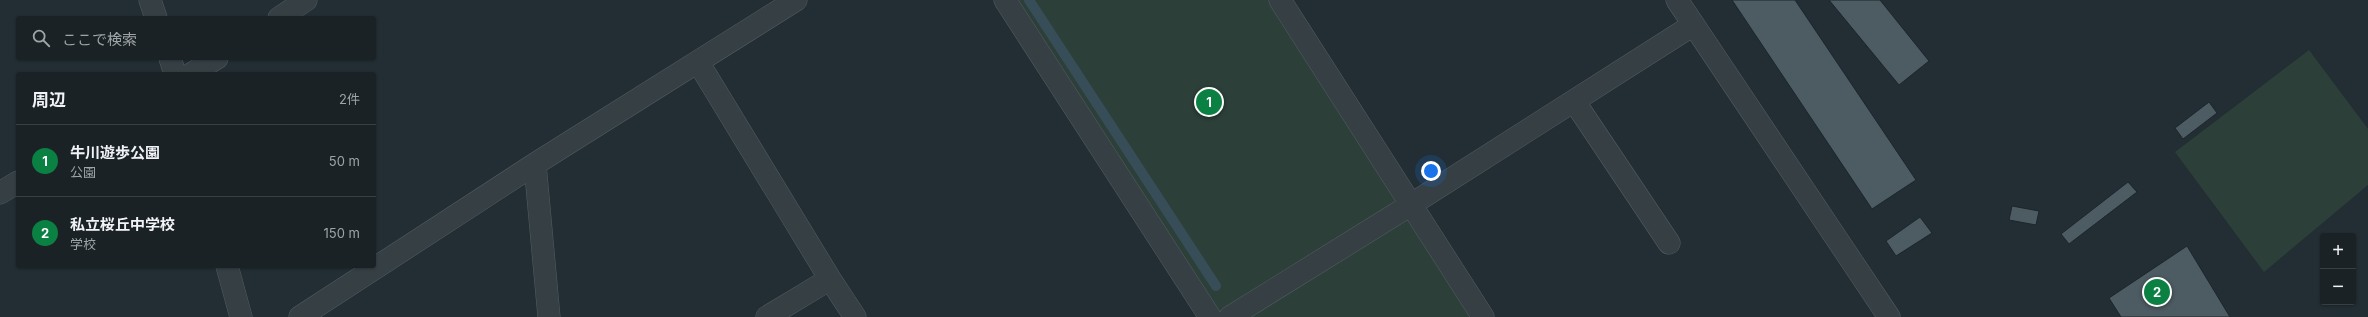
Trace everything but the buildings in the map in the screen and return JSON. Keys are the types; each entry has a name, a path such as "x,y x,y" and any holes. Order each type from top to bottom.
{"street":[{"path":"150,0 155,16"},
{"path":"282,16 306,0"},
{"path":"376,268 535,164 796,0"},
{"path":"1005,0 1210,317"},
{"path":"1280,0 1483,317"},
{"path":"1677,0 1889,317"},
{"path":"1230,317 1412,204 1693,25"},
{"path":"171,60 174,72"},
{"path":"195,72 214,60"},
{"path":"698,62 830,279 855,317"},
{"path":"1574,101 1669,243"},
{"path":"535,164 550,317"},
{"path":"0,193 16,183"},
{"path":"228,268 241,317"},
{"path":"300,317 375,268"},
{"path":"767,317 830,279"}],"green space":[{"path":"1007,0 1280,0 1483,317 1210,317"},
{"path":"2309,50 2368,129 2368,185 2264,272 2175,152"}],"waterway":[{"path":"1029,0 1216,286"}],"place":[{"name":"牛川遊歩公園","path":"1209,102"},
{"name":"私立桜丘中学校","path":"2157,292"}]}
